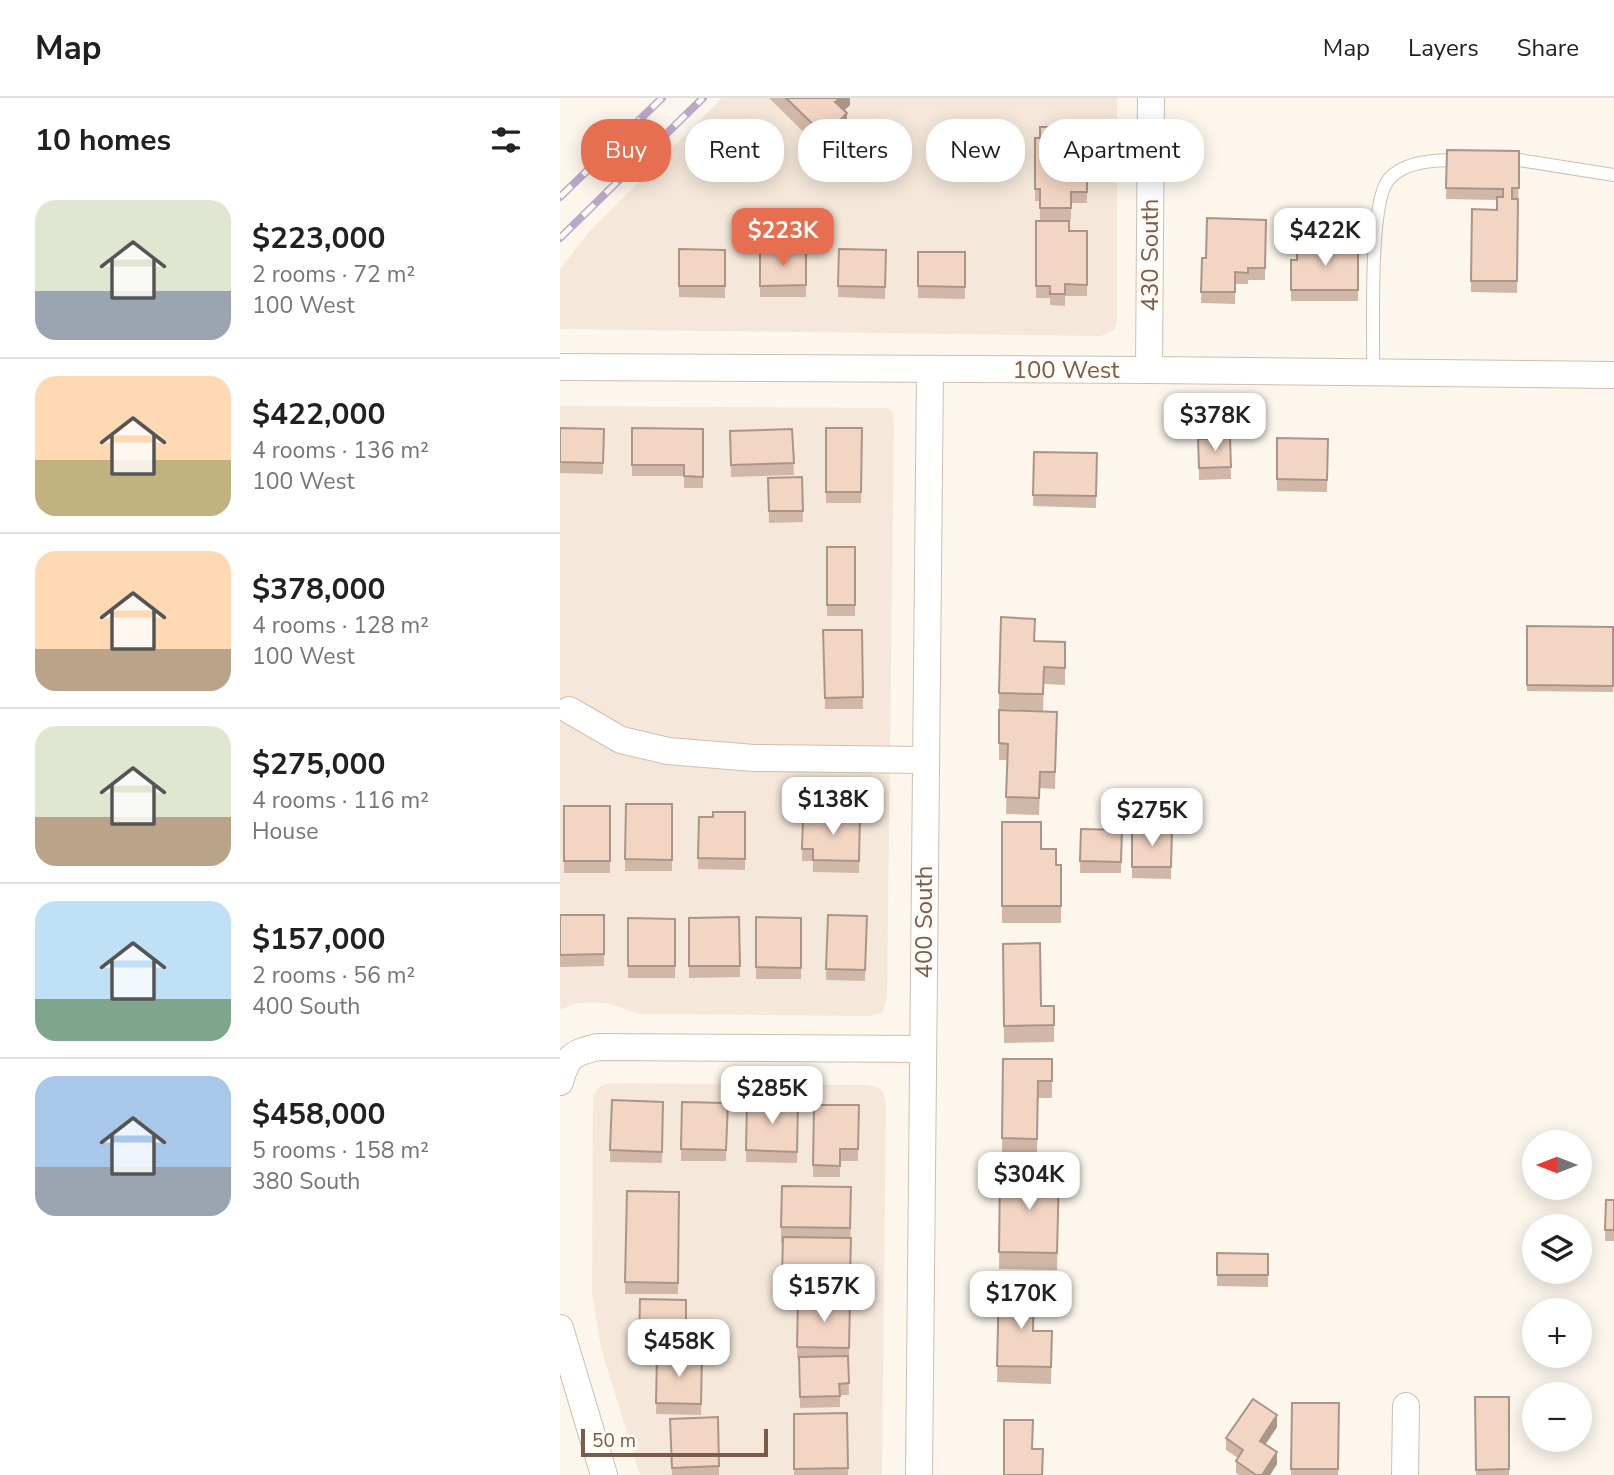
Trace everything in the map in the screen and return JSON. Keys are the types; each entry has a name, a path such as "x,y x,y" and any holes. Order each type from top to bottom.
{"street":[{"name":"430 South","path":"1149,370 1151,98"},
{"name":"100 West","path":"560,367 1614,375"},
{"name":"400 South","path":"919,1475 930,369"},
{"path":"569,710 621,740 668,751 754,758 925,760"},
{"path":"563,1072 580,1051 598,1047 923,1049"},
{"path":"560,1328 604,1475"},
{"path":"1405,1475 1406,1406"}],"lane":[{"path":"1373,372 1376,225 1380,198 1389,179 1409,166 1436,160 1469,160"},
{"path":"1494,160 1520,160 1614,175"}],"shaded area":[{"path":"722,98 1117,98 1117,119 1039,119 1039,182 1117,182 1117,322 1114,330 1101,336 560,329 560,269 588,233 639,182 671,182 671,149 685,135 685,182 784,182 784,119 701,119"},
{"path":"560,406 886,408 892,411 887,998 882,1013 869,1016 639,1014 610,1004 591,1002 574,1004 560,1010"},
{"path":"609,1083 867,1085 883,1092 886,1104 882,1475 640,1475 601,1348 592,1294 593,1095 600,1086"}],"building":[{"path":"786,98 840,98 835,102 847,113 841,119 808,119"},
{"path":"1035,138 1039,138 1039,182 1087,182 1087,192 1071,192 1071,208 1040,208 1040,189 1035,189"},
{"path":"1447,150 1519,151 1519,188 1512,188 1512,199 1518,199 1517,281 1471,281 1472,209 1497,210 1497,197 1503,197 1503,189 1446,188"},
{"path":"1207,218 1266,220 1265,268 1248,268 1248,273 1235,272 1235,292 1201,292 1202,258 1206,258"},
{"path":"1036,221 1069,221 1069,231 1087,231 1087,285 1065,284 1065,294 1050,294 1050,286 1036,286"},
{"path":"1297,243 1358,246 1358,290 1291,290 1291,260 1297,260"},
{"path":"679,249 725,250 725,286 679,286"},
{"path":"806,249 806,285 760,286 760,250"},
{"path":"839,249 886,250 885,287 838,286"},
{"path":"918,252 965,252 965,287 918,286"},
{"path":"560,428 604,429 603,463 560,462"},
{"path":"632,428 703,429 703,477 684,476 684,465 632,465"},
{"path":"826,428 862,428 861,492 826,492"},
{"path":"792,429 794,463 731,465 730,431"},
{"path":"1230,438 1231,467 1199,468 1198,439"},
{"path":"1277,438 1328,439 1327,480 1277,479"},
{"path":"1034,452 1097,453 1096,496 1033,495"},
{"path":"802,477 803,511 769,511 768,478"},
{"path":"827,547 855,547 855,605 827,605"},
{"path":"1001,617 1035,619 1034,641 1065,642 1065,668 1044,667 1043,694 999,693"},
{"path":"1527,626 1613,627 1613,686 1527,685"},
{"path":"823,630 862,630 863,697 825,698"},
{"path":"999,710 1057,712 1055,772 1040,772 1039,798 1006,797 1008,744 999,743"},
{"path":"1180,800 1180,817 1135,818 1134,801"},
{"path":"626,804 672,804 672,860 625,859"},
{"path":"564,806 610,806 610,861 564,861"},
{"path":"713,812 745,812 745,859 698,858 699,817 713,817"},
{"path":"814,814 860,815 859,861 813,860 813,849 802,849 803,820 814,820"},
{"path":"1002,822 1041,822 1041,849 1056,849 1056,865 1061,865 1061,906 1002,906"},
{"path":"1081,829 1122,830 1121,862 1080,861"},
{"path":"1132,829 1172,829 1171,867 1132,867"},
{"path":"560,915 604,915 604,954 560,955"},
{"path":"828,915 867,916 865,970 826,969"},
{"path":"739,917 740,966 689,966 689,918"},
{"path":"756,917 801,918 801,968 756,967"},
{"path":"628,918 675,919 675,966 628,966"},
{"path":"1040,943 1041,1006 1054,1006 1054,1025 1004,1026 1003,944"},
{"path":"1003,1059 1052,1059 1052,1081 1038,1081 1037,1139 1002,1138"},
{"path":"612,1100 663,1102 662,1152 610,1150"},
{"path":"747,1101 798,1102 797,1152 746,1150"},
{"path":"682,1102 728,1103 726,1150 681,1149"},
{"path":"814,1105 859,1105 858,1149 840,1149 840,1166 813,1165"},
{"path":"1000,1172 1059,1173 1057,1253 999,1252"},
{"path":"782,1186 851,1187 850,1228 781,1227"},
{"path":"627,1191 679,1192 678,1283 625,1282"},
{"path":"1606,1200 1614,1200 1614,1230 1605,1230"},
{"path":"783,1237 851,1238 850,1279 782,1278"},
{"path":"1217,1253 1268,1254 1268,1275 1217,1275"},
{"path":"999,1286 1034,1286 1033,1331 1052,1331 1051,1367 997,1366"},
{"path":"640,1299 686,1300 686,1346 639,1346"},
{"path":"798,1299 850,1300 849,1348 797,1347"},
{"path":"657,1354 702,1355 701,1404 656,1403"},
{"path":"848,1356 849,1383 839,1384 840,1396 800,1397 799,1357"},
{"path":"1475,1397 1509,1397 1509,1469 1476,1470"},
{"path":"1253,1399 1277,1415 1260,1441 1277,1452 1262,1475 1256,1475 1236,1461 1243,1450 1226,1438"},
{"path":"1292,1403 1339,1403 1338,1469 1291,1469"},
{"path":"847,1413 848,1468 794,1469 794,1414"},
{"path":"718,1417 719,1466 672,1468 670,1419"},
{"path":"1004,1420 1033,1420 1032,1449 1043,1449 1042,1475 1004,1475"}],"railway":[{"path":"560,197 662,98"},
{"path":"560,238 703,98"}]}
